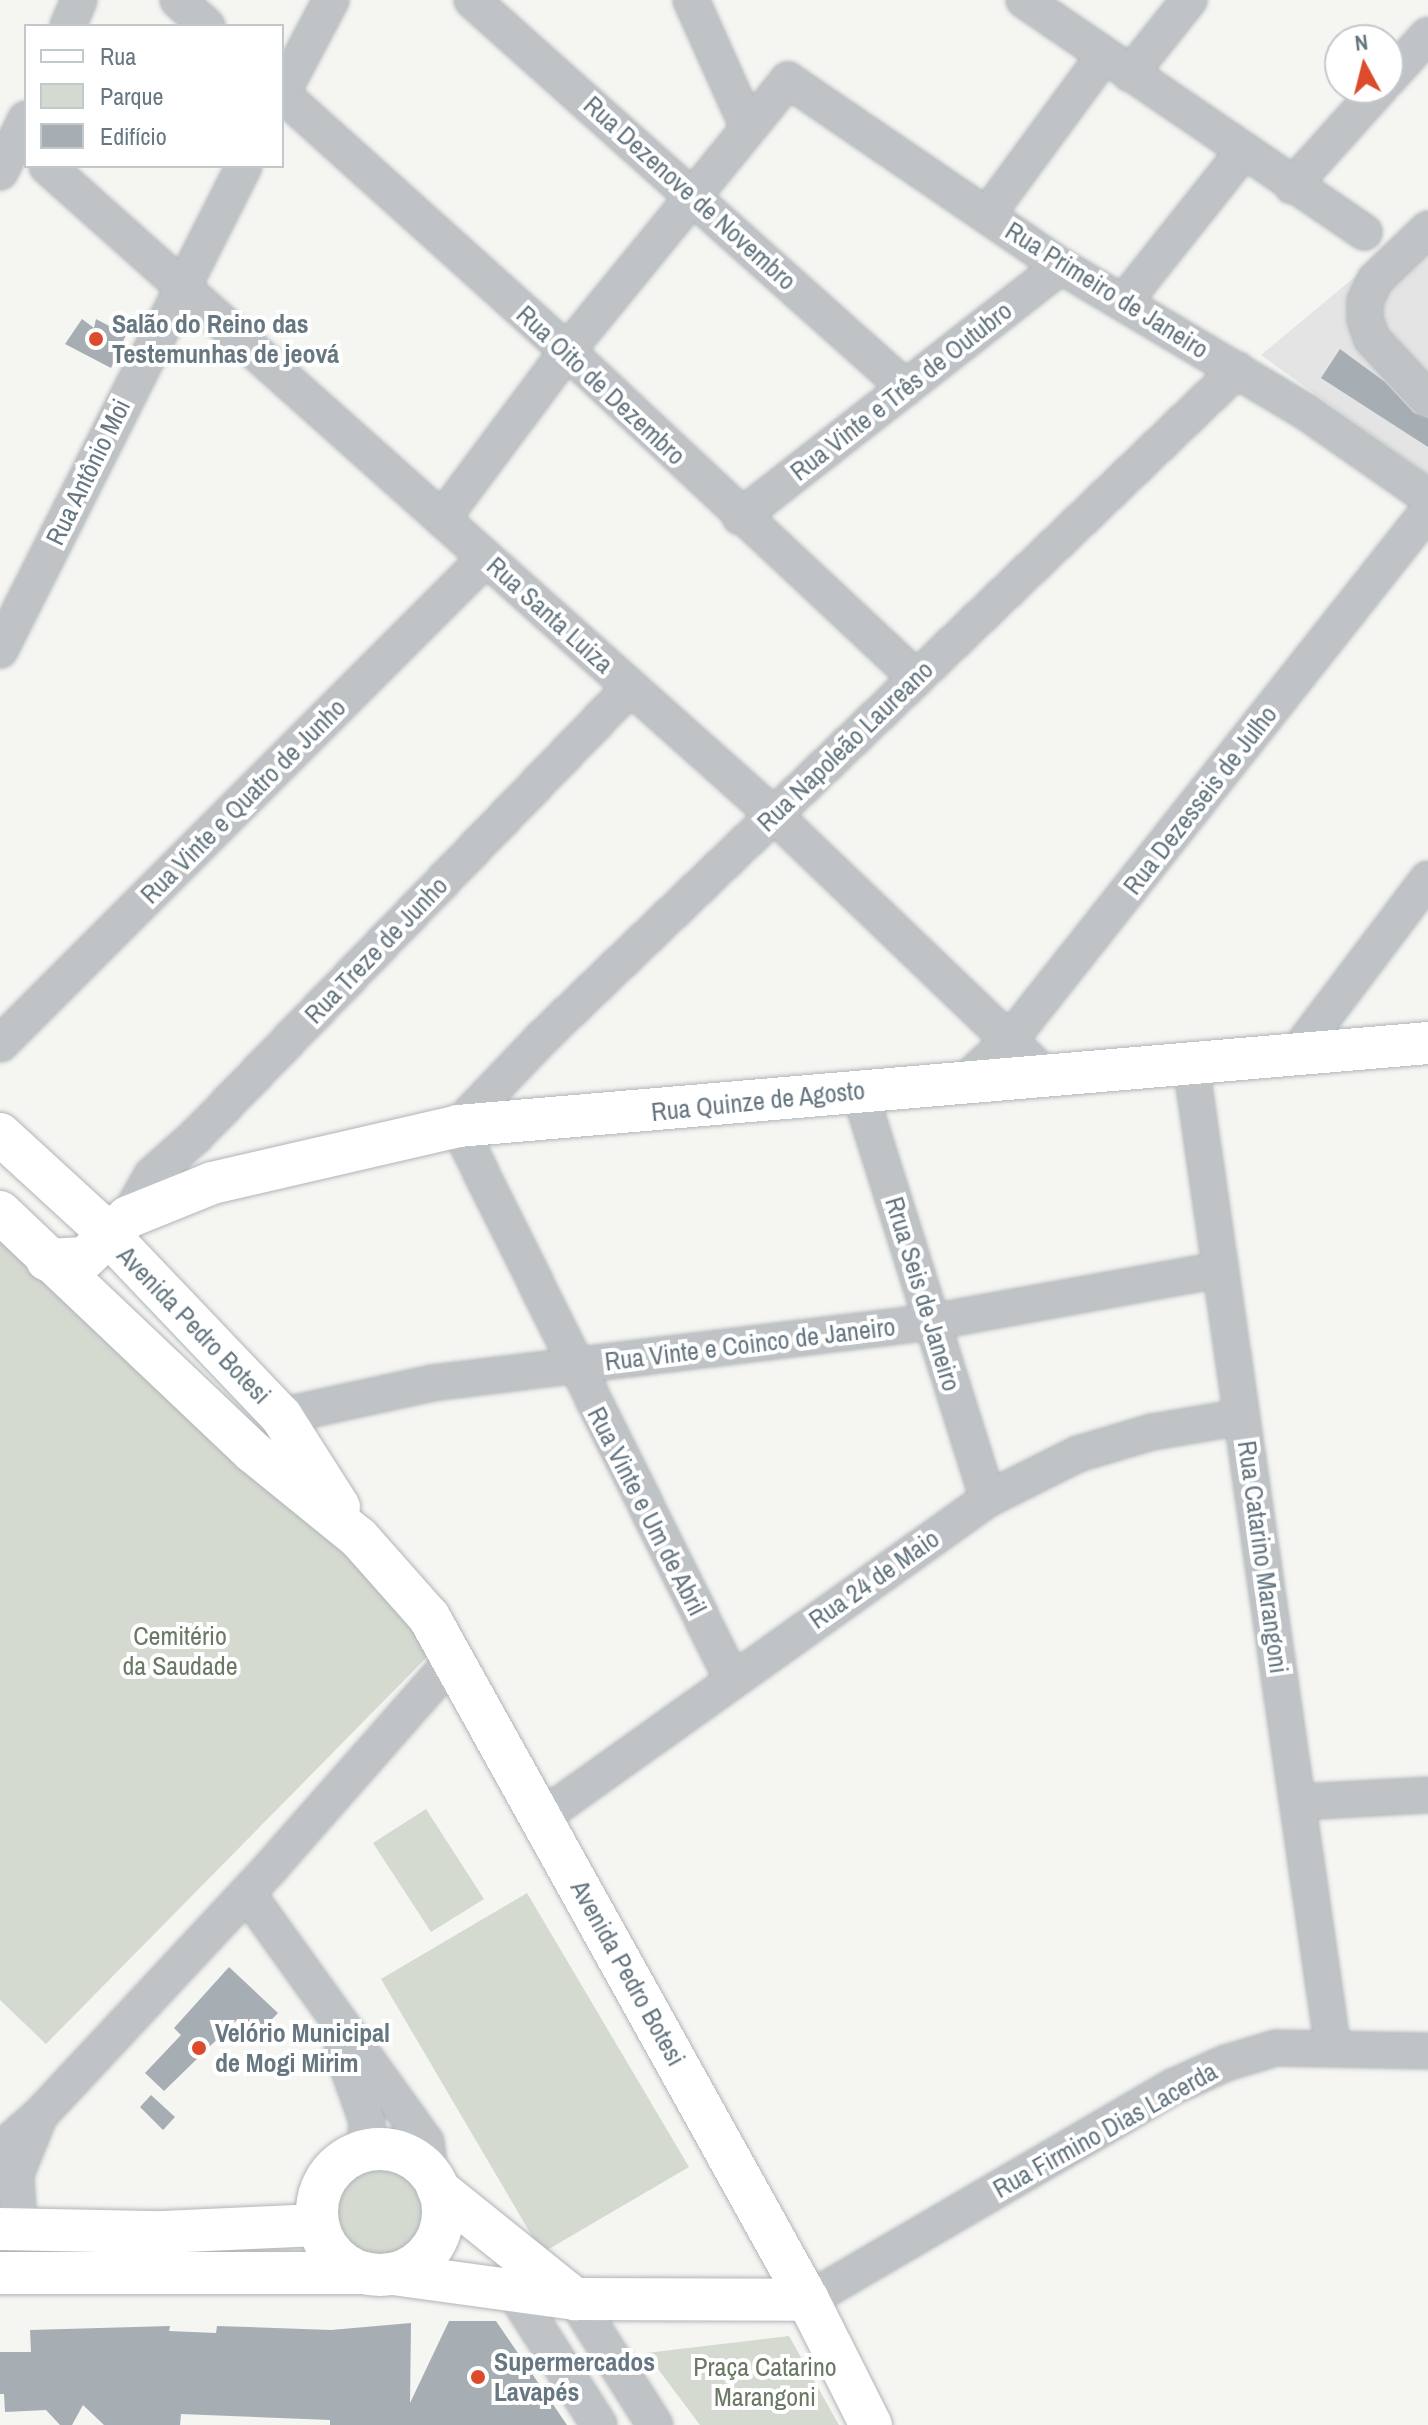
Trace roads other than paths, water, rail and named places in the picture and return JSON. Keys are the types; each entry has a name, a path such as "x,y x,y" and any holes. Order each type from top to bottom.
{"main road":[{"name":"Rua Quinze de Agosto","path":"47,1260 85,1258 118,1226 212,1183 458,1126 1428,1043"},
{"name":"Avenida Pedro Botesi","path":"0,1134 118,1226 281,1416 359,1538"},
{"name":"Avenida Pedro Botesi","path":"0,1212 47,1260 253,1452 359,1538 394,1572 454,1659 808,2300 871,2425"},
{"path":"435,2182 441,2221 430,2251 379,2274 334,2256 318,2225 322,2187 340,2165 365,2151 404,2155 575,2299"},
{"path":"10,2230 163,2232 318,2225"},
{"path":"0,2273 379,2274 516,2295 575,2299 808,2300"}],"street":[{"path":"69,24 79,0"},
{"path":"178,0 205,24"},
{"path":"284,90 331,0"},
{"name":"Rua Dezenove de Novembro","path":"472,0 697,197 906,388"},
{"path":"442,519 567,351 697,197 747,125 691,0"},
{"path":"1024,0 1292,186 1364,232"},
{"path":"987,215 1117,65 1189,0"},
{"path":"1404,61 1428,35"},
{"name":"Rua Primeiro de Janeiro","path":"747,125 788,80 1061,266 1237,370 1428,497"},
{"name":"Rua Oito de Dezembro","path":"284,96 567,351 740,517 917,678"},
{"path":"1292,186 1366,104"},
{"path":"0,172 23,135"},
{"path":"1123,303 1243,152"},
{"name":"Rua Santa Luiza","path":"49,168 774,815 1044,1074"},
{"name":"Rua Antônio Moi","path":"0,650 243,168"},
{"path":"1428,229 1375,280 1365,301 1365,319 1372,339 1428,399"},
{"name":"Rua Vinte e Três de Outubro","path":"740,517 1061,266"},
{"name":"Rua Napoleão Laureano","path":"458,1126 543,1037 1237,370"},
{"name":"Rua Dezesseis de Julho","path":"964,1082 1009,1041 1428,511"},
{"name":"Rua Vinte e Quatro de Junho","path":"0,1044 486,558"},
{"name":"Rua Treze de Junho","path":"118,1226 152,1175 196,1136 631,687"},
{"path":"1296,1054 1428,879"},
{"name":"Rua Catarino Marangoni","path":"1191,1065 1333,2049"},
{"name":"Rrua Seis de Janeiro","path":"859,1090 988,1499"},
{"name":"Rua Vinte e Um de Abril","path":"458,1126 732,1679"},
{"path":"196,1136 212,1183"},
{"name":"Rua Vinte e Coinco de Janeiro","path":"281,1416 432,1383 932,1322 1219,1270"},
{"name":"Rua 24 de Maio","path":"542,1817 988,1499 1078,1454 1152,1432 1242,1417"},
{"path":"0,2150 41,2114 239,1901 454,1659"},
{"path":"1299,1802 1428,1795"},
{"path":"239,1901 342,2051 367,2121 365,2151"},
{"path":"239,1901 426,2142 435,2182"},
{"name":"Rua Firmino Dias Lacerda","path":"808,2300 1173,2087 1226,2063 1276,2048 1428,2051"},
{"path":"10,2230 16,2174 41,2114"},
{"path":"516,2295 599,2425"},
{"path":"575,2299 655,2425"}],"place":[{"name":"Salão do Reino das Testemunhas de jeová","path":"96,339"},
{"name":"Velório Municipal de Mogi Mirim","path":"199,2048"},
{"name":"Supermercados Lavapés","path":"478,2377"}],"park label":[{"name":"Cemitério da Saudade","path":"180,1651"},
{"name":"Praça Catarino Marangoni","path":"765,2382"}]}
